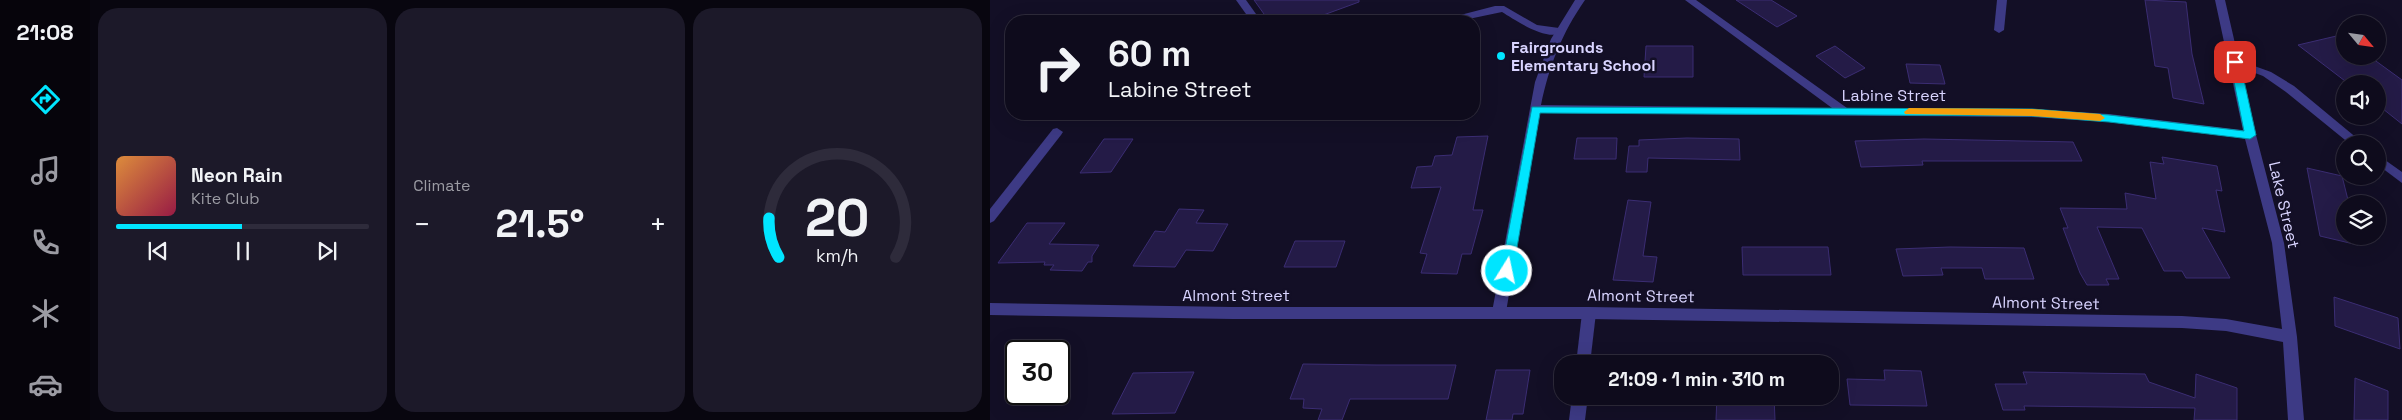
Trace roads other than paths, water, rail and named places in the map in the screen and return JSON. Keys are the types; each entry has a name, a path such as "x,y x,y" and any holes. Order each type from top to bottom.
{"street":[{"path":"1241,0 1252,15"},
{"path":"1499,312 1535,109 1550,51 1559,30 1580,0"},
{"path":"1690,0 1844,111"},
{"path":"1999,30 2002,0"},
{"name":"Lake Street","path":"2220,0 2250,135 2278,243 2290,337 2296,420"},
{"path":"1472,15 1495,9 1504,9 1534,28 1559,30"},
{"path":"2235,62 2268,74 2290,89 2347,135"},
{"name":"Labine Street","path":"1535,109 2032,113 2109,118 2250,135"},
{"path":"990,218 1057,132"},
{"path":"2386,166 2402,179"},
{"name":"Almont Street","path":"990,309 1232,313 1499,312 2182,322 2226,325 2290,337"},
{"path":"1584,355 1589,313"},
{"path":"1577,420 1579,405"}],"place":[{"name":"Fairgrounds Elementary School","path":"1501,56"}]}
